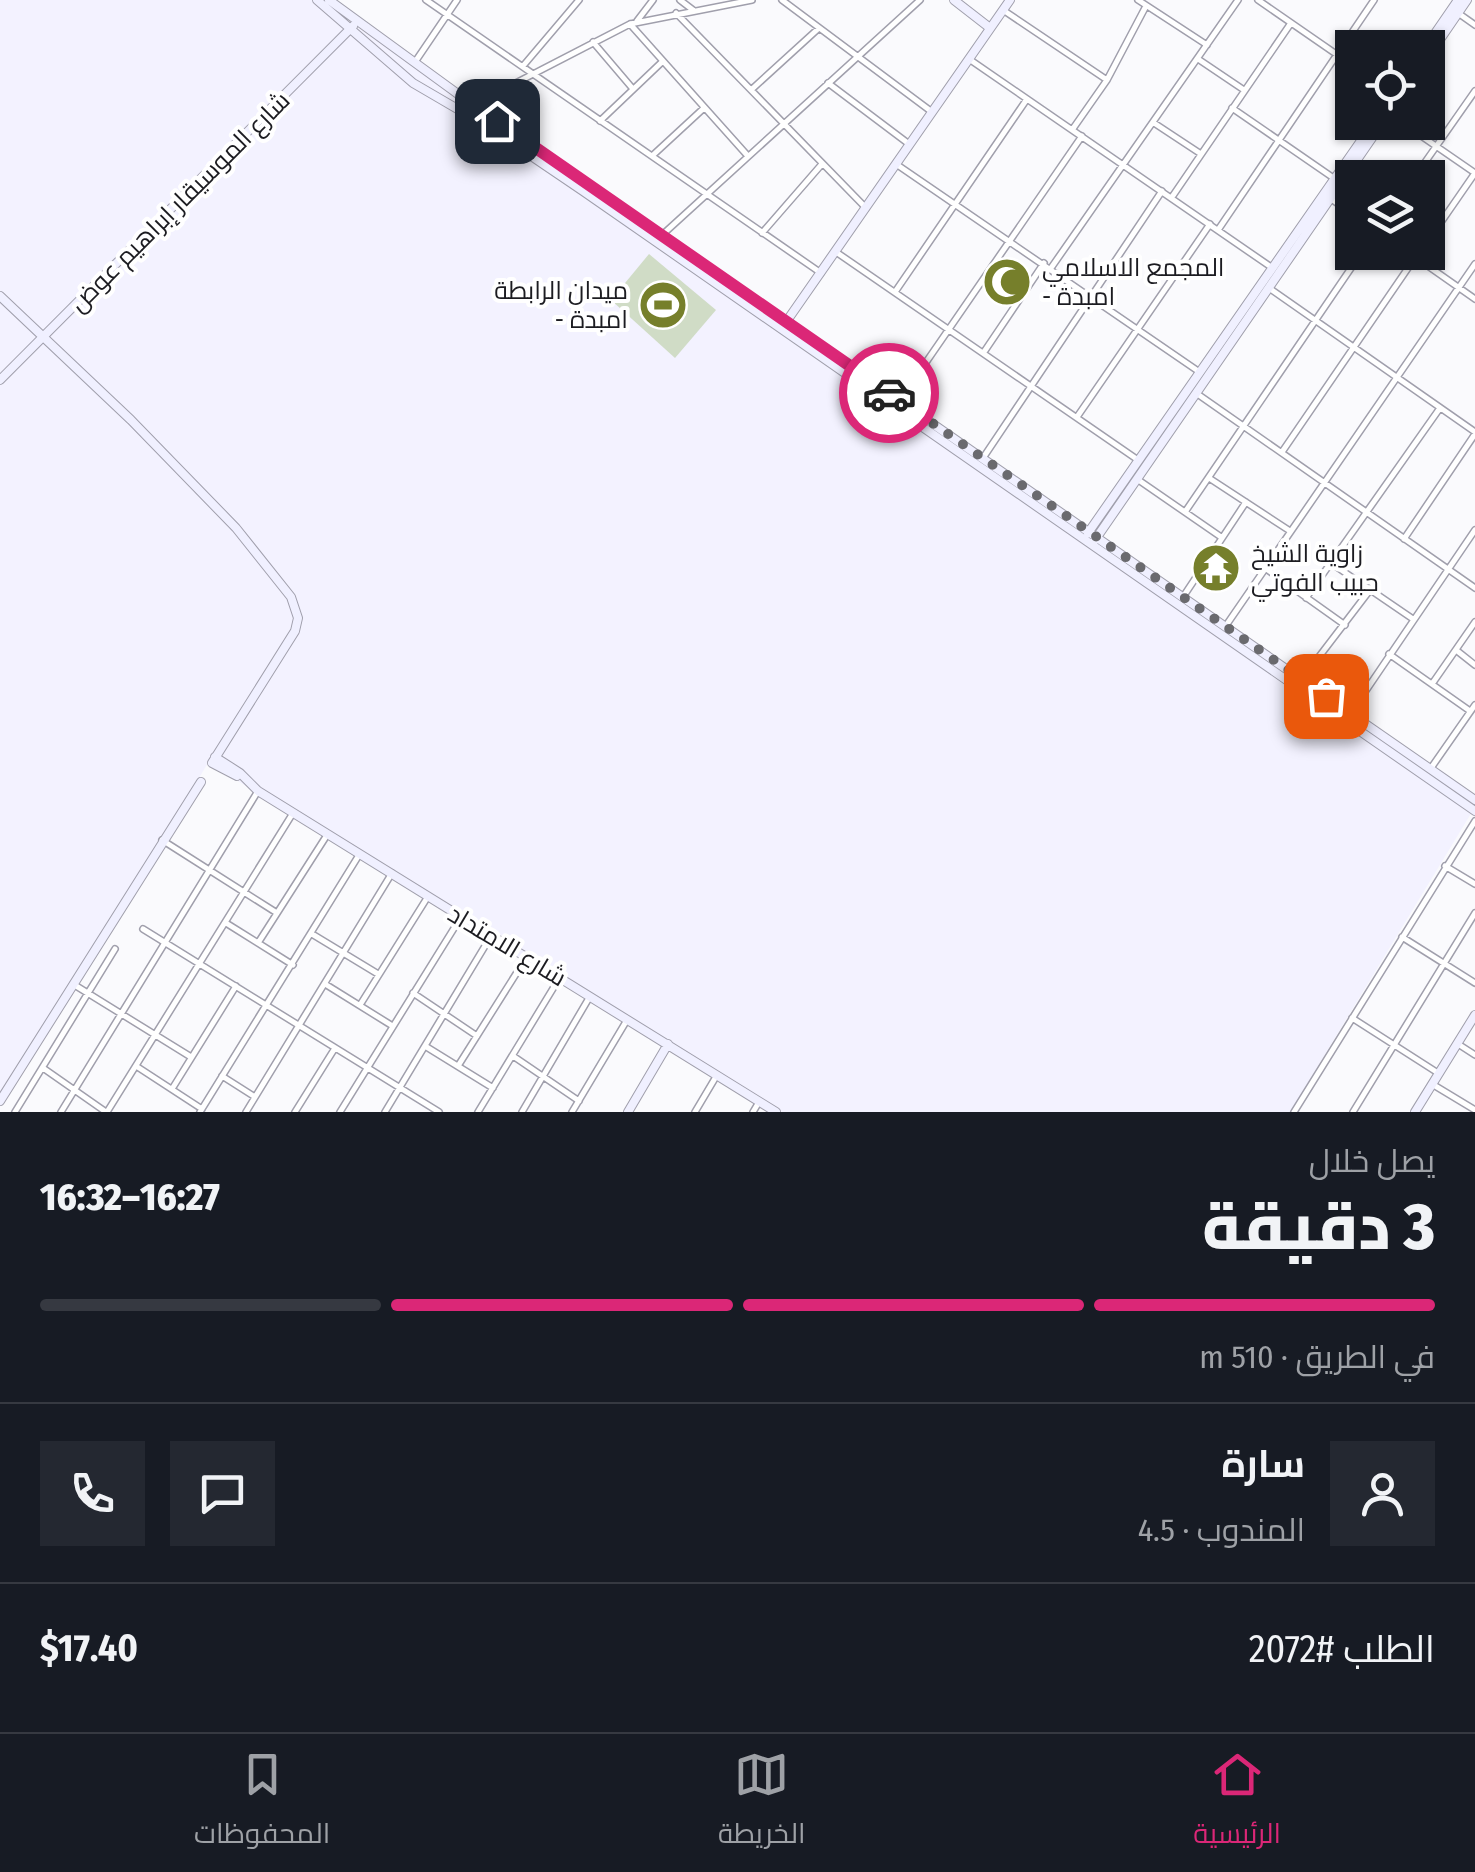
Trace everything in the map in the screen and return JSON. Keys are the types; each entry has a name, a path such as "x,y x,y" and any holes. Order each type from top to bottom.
{"main road":[{"path":"954,0 990,28"},
{"path":"785,325 1010,0"},
{"path":"1438,30 1458,0"},
{"path":"1445,32 1467,0"},
{"path":"324,1 785,325 1475,800"},
{"path":"355,24 414,83 490,128 900,400 1475,811"},
{"name":"شارع الموسيقار إبراهيم عوض","path":"0,380 355,24"},
{"path":"1091,537 1200,373 1269,288 1276,271 1361,140"},
{"path":"1091,537 1137,480 1221,350 1370,140"},
{"path":"0,296 42,338"},
{"name":"شارع الامتداد","path":"42,338 132,420 272,570 294,604 298,618 295,631 214,760 776,1112"},
{"path":"0,1101 201,782"},
{"path":"1415,1112 1475,1016"},
{"path":"628,1112 668,1044"}],"street":[{"path":"426,0 821,273"},
{"path":"415,62 457,0"},
{"path":"523,66 579,0"},
{"path":"633,23 654,0"},
{"path":"680,0 693,10"},
{"path":"473,104 633,23 752,0"},
{"path":"782,0 932,112"},
{"path":"662,236 920,0"},
{"path":"1138,0 1208,46"},
{"path":"983,353 1154,123 1238,0"},
{"path":"1258,0 1335,53"},
{"path":"1354,30 1372,3 1362,0"},
{"path":"1072,130 1106,80 1146,6"},
{"path":"1003,10 1106,80"},
{"path":"676,13 867,208"},
{"path":"1458,13 1475,25"},
{"path":"633,23 747,155"},
{"path":"1172,198 1291,23"},
{"path":"750,90 819,28"},
{"path":"592,41 633,89"},
{"path":"969,59 1276,271"},
{"path":"1198,59 1244,90"},
{"path":"1218,230 1335,59"},
{"path":"600,122 663,61"},
{"path":"828,83 910,144"},
{"path":"1427,160 1474,96"},
{"path":"894,292 1028,99"},
{"path":"652,156 704,108"},
{"path":"1232,108 1334,178"},
{"path":"1154,123 1201,154"},
{"path":"900,400 1082,136"},
{"path":"1429,140 1475,173 1445,216"},
{"path":"762,232 822,164"},
{"path":"896,164 1200,373"},
{"path":"982,458 1162,191"},
{"path":"1330,198 1335,202"},
{"path":"1076,418 1210,224"},
{"path":"836,252 1139,460"},
{"path":"1226,627 1475,264"},
{"path":"1185,512 1349,270"},
{"path":"1282,452 1408,270"},
{"path":"1437,270 1475,299"},
{"path":"1269,288 1475,433 1404,539"},
{"path":"1196,393 1475,588"},
{"path":"1306,598 1440,408"},
{"path":"1208,477 1290,530"},
{"path":"1137,480 1221,537"},
{"path":"1183,597 1246,502"},
{"path":"1350,714 1475,530"},
{"path":"1331,562 1413,619"},
{"path":"1265,568 1345,625"},
{"path":"1302,679 1370,590"},
{"path":"1432,684 1475,622"},
{"path":"1456,650 1475,664"},
{"path":"1389,654 1473,708 1430,769"},
{"path":"61,1112 258,791"},
{"path":"43,1068 107,1112 294,811"},
{"path":"1296,1111 1475,821"},
{"path":"258,943 329,832"},
{"path":"162,840 277,913"},
{"path":"136,1066 201,1110 361,852"},
{"path":"1445,866 1475,884"},
{"path":"246,1112 392,874"},
{"path":"360,1005 428,897"},
{"path":"1352,1112 1475,913"},
{"path":"340,1112 461,918"},
{"path":"226,923 292,965"},
{"path":"143,929 436,1111"},
{"path":"312,934 379,975"},
{"path":"385,1112 492,936"},
{"path":"1402,937 1475,983"},
{"path":"14,1112 116,948"},
{"path":"458,1066 527,957"},
{"path":"478,1112 560,977"},
{"path":"72,984 191,1057"},
{"path":"326,984 392,1026"},
{"path":"172,1089 236,986"},
{"path":"413,993 478,1037"},
{"path":"526,1111 590,997"},
{"path":"1352,1018 1439,1073"},
{"path":"572,1112 627,1020"},
{"path":"1458,1044 1475,1055"},
{"path":"425,1046 494,1088"},
{"path":"295,1112 335,1048"},
{"path":"513,1056 579,1101"},
{"path":"222,1076 255,1096"},
{"path":"695,1112 718,1076"},
{"path":"1432,1084 1475,1110"},
{"path":"752,1112 759,1102"}],"shaded area":[{"path":"0,0 318,0 1475,798 1475,807 1290,1112 782,1112 208,763 0,1107"}],"green space":[{"name":"ميدان الرابطة - امبدة","path":"649,254 716,310 675,358 611,300"}],"way so far":[{"path":"889,393 1326,696"}],"place":[{"name":"المجمع الاسلامي - امبدة","path":"1007,282"},
{"name":"ميدان الرابطة - امبدة","path":"663,305"},
{"name":"زاوية الشيخ حبيب الفوتي","path":"1216,568"}],"route":[{"path":"497,121 889,393"}]}
